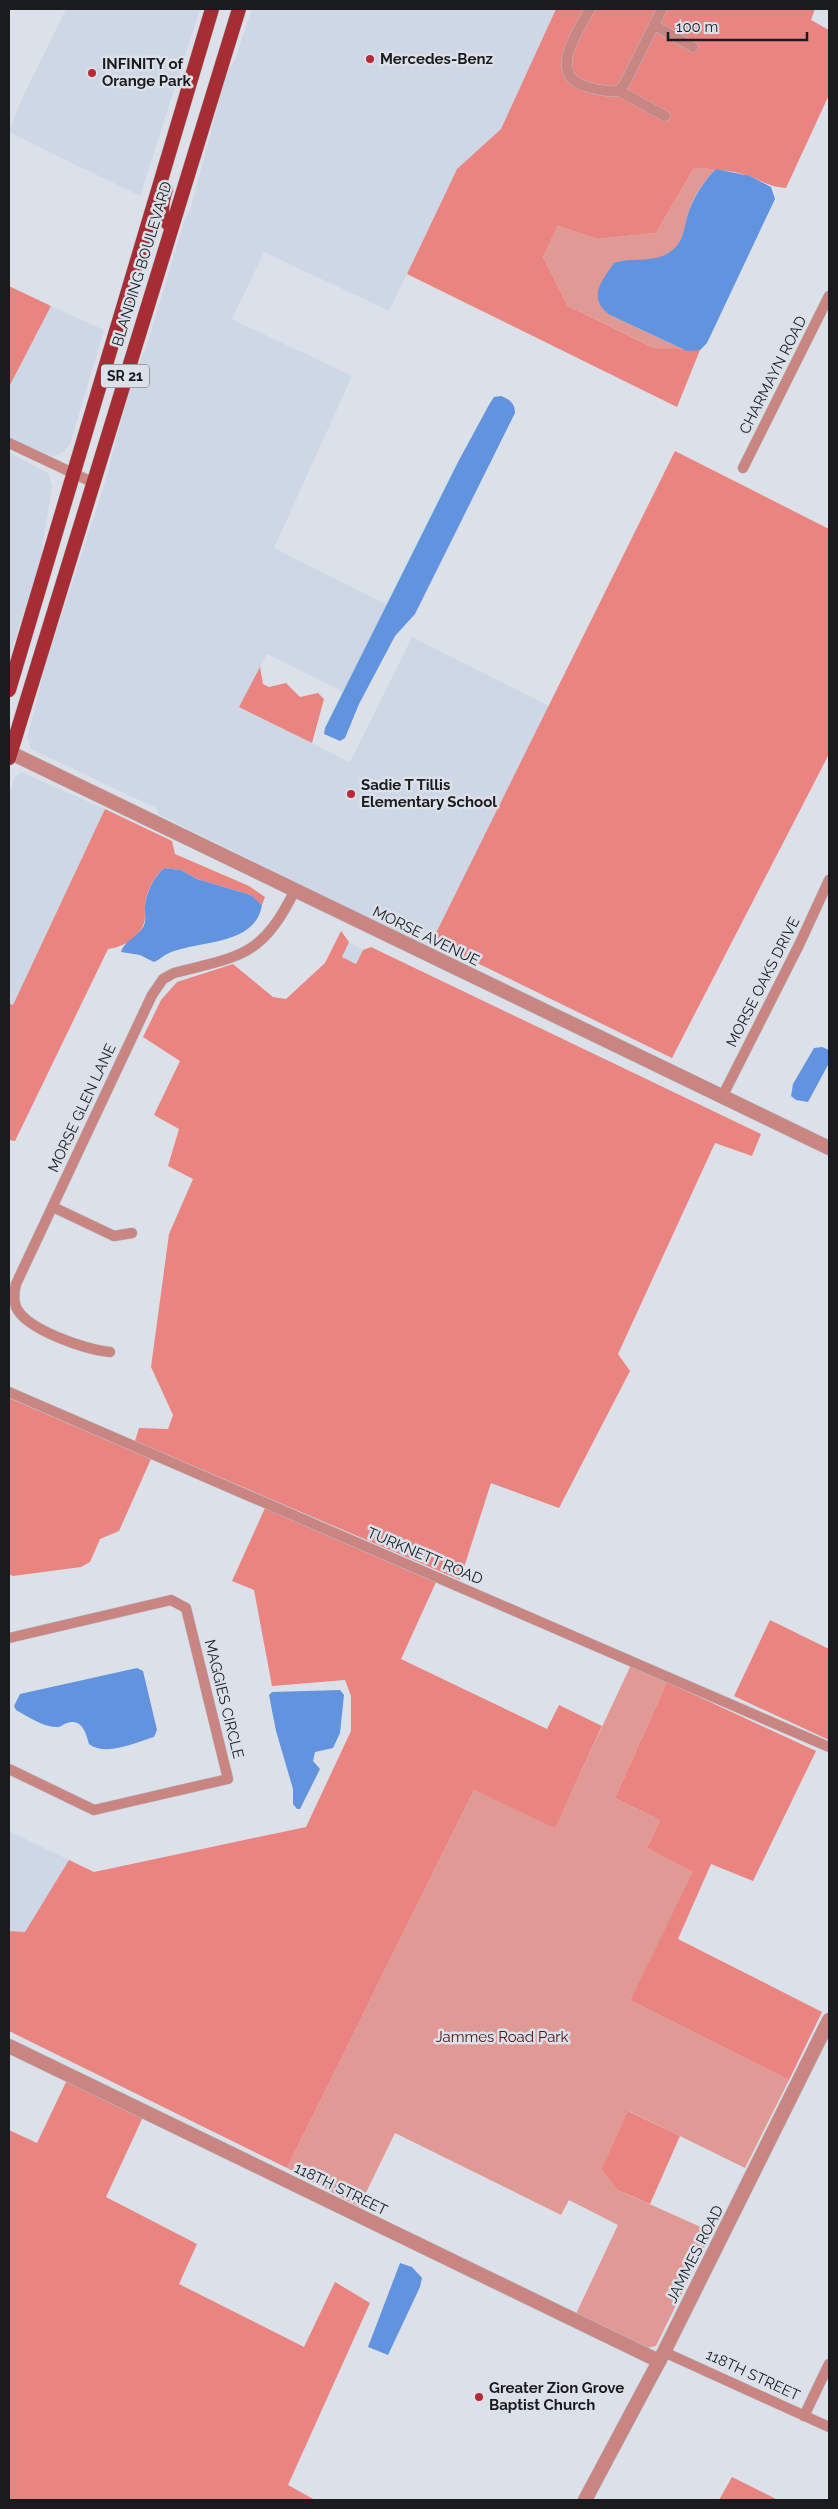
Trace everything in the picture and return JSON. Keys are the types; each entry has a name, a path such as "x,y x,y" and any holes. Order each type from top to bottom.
{"main road":[{"name":"BLANDING BOULEVARD","path":"9,690 212,9"},
{"name":"BLANDING BOULEVARD","path":"9,755 42,654 92,482 239,9"},
{"path":"171,226 164,219 163,201 186,122 186,93"},
{"path":"34,607 40,618 37,634 42,654"}],"street":[{"path":"590,9 567,56 566,68 573,81 580,85 606,92 619,92 665,116"},
{"path":"619,92 662,9"},
{"path":"654,25 692,47"},
{"name":"CHARMAYN ROAD","path":"743,468 829,296"},
{"path":"9,443 92,482"},
{"name":"MORSE AVENUE","path":"9,755 829,1148"},
{"name":"MORSE OAKS DRIVE","path":"722,1097 799,945 829,880"},
{"name":"MORSE GLEN LANE","path":"110,1352 92,1350 33,1325 16,1308 14,1296 16,1284 114,1072 152,995 163,979 174,973 248,951 263,940 277,922 294,890"},
{"path":"53,1207 114,1236 132,1233"},
{"name":"TURKNETT ROAD","path":"9,1392 829,1747"},
{"name":"MAGGIES CIRCLE","path":"9,1638 171,1600 178,1602 186,1608 228,1779 94,1810 9,1769"},
{"name":"JAMMES ROAD","path":"585,2500 662,2356 829,2020"},
{"name":"118TH STREET","path":"9,2046 662,2356 829,2427"},
{"path":"804,2416 829,2364"}],"shaded area":[{"path":"66,9 200,9 140,196 9,132 20,103"},
{"path":"252,9 556,9 501,129 457,169 389,311 264,252 232,319 352,376 274,548 388,605 343,692 267,654 239,707 350,762 412,637 549,706 428,949 289,882 290,879 158,814 156,808 31,749 27,738 48,656 103,489 136,366 145,351 185,218 190,211 227,71 234,62"},
{"path":"556,9 815,9 811,20 829,30 829,95 786,188 771,185 735,172 694,168 656,233 597,239 558,226 543,257 568,306 654,348 700,350 677,407 407,274 457,169 501,129"},
{"path":"9,286 51,306 9,387"},
{"path":"51,306 104,330 70,444 63,452 55,456 40,453 9,438 9,387"},
{"path":"675,451 829,529 829,754 672,1058 432,941"},
{"path":"9,452 49,474 52,487 40,562 9,658"},
{"path":"260,667 263,684 269,687 286,683 300,697 318,693 324,699 312,743 239,707"},
{"path":"21,772 105,809 13,1005 9,1003 9,794 15,776"},
{"path":"105,809 172,841 175,854 249,886 265,897 262,905 251,895 197,879 181,870 164,868 148,891 145,902 145,921 142,929 130,941 108,949 15,1141 9,1140 9,1003 13,1005"},
{"path":"341,931 349,942 342,957 356,964 363,950 371,947 761,1134 752,1156 715,1143 618,1354 630,1371 559,1508 491,1483 460,1580 135,1441 139,1428 168,1429 173,1415 151,1367 169,1234 193,1179 168,1166 179,1129 154,1115 180,1061 143,1037 161,1000 177,982 233,964 273,997 286,999 325,963"},
{"path":"349,942 363,950 356,964 341,957"},
{"path":"9,1398 151,1459 119,1531 100,1539 90,1562 81,1567 13,1576 9,1574"},
{"path":"265,1508 437,1580 401,1659 547,1729 559,1705 602,1726 555,1828 474,1790 287,2168 9,2031 9,1931 25,1932 69,1860 94,1872 306,1827 351,1731 351,1696 345,1680 272,1686 254,1590 232,1581"},
{"path":"770,1620 829,1649 829,1740 734,1696"},
{"path":"667,1682 816,1751 753,1881 711,1864 678,1939 822,2012 789,2080 630,2000 693,1872 647,1848 660,1820 615,1798"},
{"path":"9,1831 69,1860 26,1933 9,1932"},
{"path":"67,2080 143,2117 106,2197 197,2244 179,2284 304,2347 335,2282 370,2303 288,2485 315,2500 9,2500 9,2130 37,2143"},
{"path":"628,2111 680,2136 650,2204 618,2190 602,2169"},
{"path":"732,2477 778,2500 719,2500"}],"green space":[{"path":"694,168 716,169 693,200 680,243 670,253 652,260 620,261 610,315 687,351 654,348 568,306 543,257 558,226 597,239 656,233"},
{"name":"Jammes Road Park","path":"631,1665 667,1682 615,1798 660,1820 647,1848 694,1872 630,2000 789,2080 745,2168 629,2111 618,2190 712,2232 656,2346 646,2348 575,2316 618,2225 569,2200 561,2215 395,2133 359,2207 287,2168 474,1790 555,1827"}],"water":[{"path":"716,169 750,176 771,187 775,199 707,343 700,350 687,351 610,315 599,302 598,290 614,263 661,257 673,250 680,240 694,200 704,183"},
{"path":"501,396 511,402 515,413 415,614 395,636 359,704 345,738 340,741 324,734 325,728 458,462 490,403 494,397"},
{"path":"164,868 181,870 197,879 251,895 262,905 257,919 237,935 179,950 167,954 154,962 140,955 121,952 126,944 141,931 145,920 145,908 149,891"},
{"path":"822,1047 829,1050 829,1063 808,1102 796,1100 791,1096 793,1084 814,1048"},
{"path":"137,1668 143,1671 157,1730 154,1737 130,1745 112,1749 96,1748 89,1744 80,1725 72,1722 51,1727 35,1721 16,1710 14,1706 20,1694"},
{"path":"340,1690 344,1695 340,1733 333,1748 315,1752 313,1761 320,1769 300,1809 297,1809 293,1804 293,1789 276,1731 269,1695 272,1692"},
{"path":"400,2263 412,2267 422,2278 420,2287 388,2355 368,2347"}],"place":[{"name":"Mercedes-Benz","path":"370,59"},
{"name":"INFINITY of Orange Park","path":"92,73"},
{"name":"Sadie T Tillis Elementary School","path":"351,794"},
{"name":"Greater Zion Grove Baptist Church","path":"479,2397"}]}
